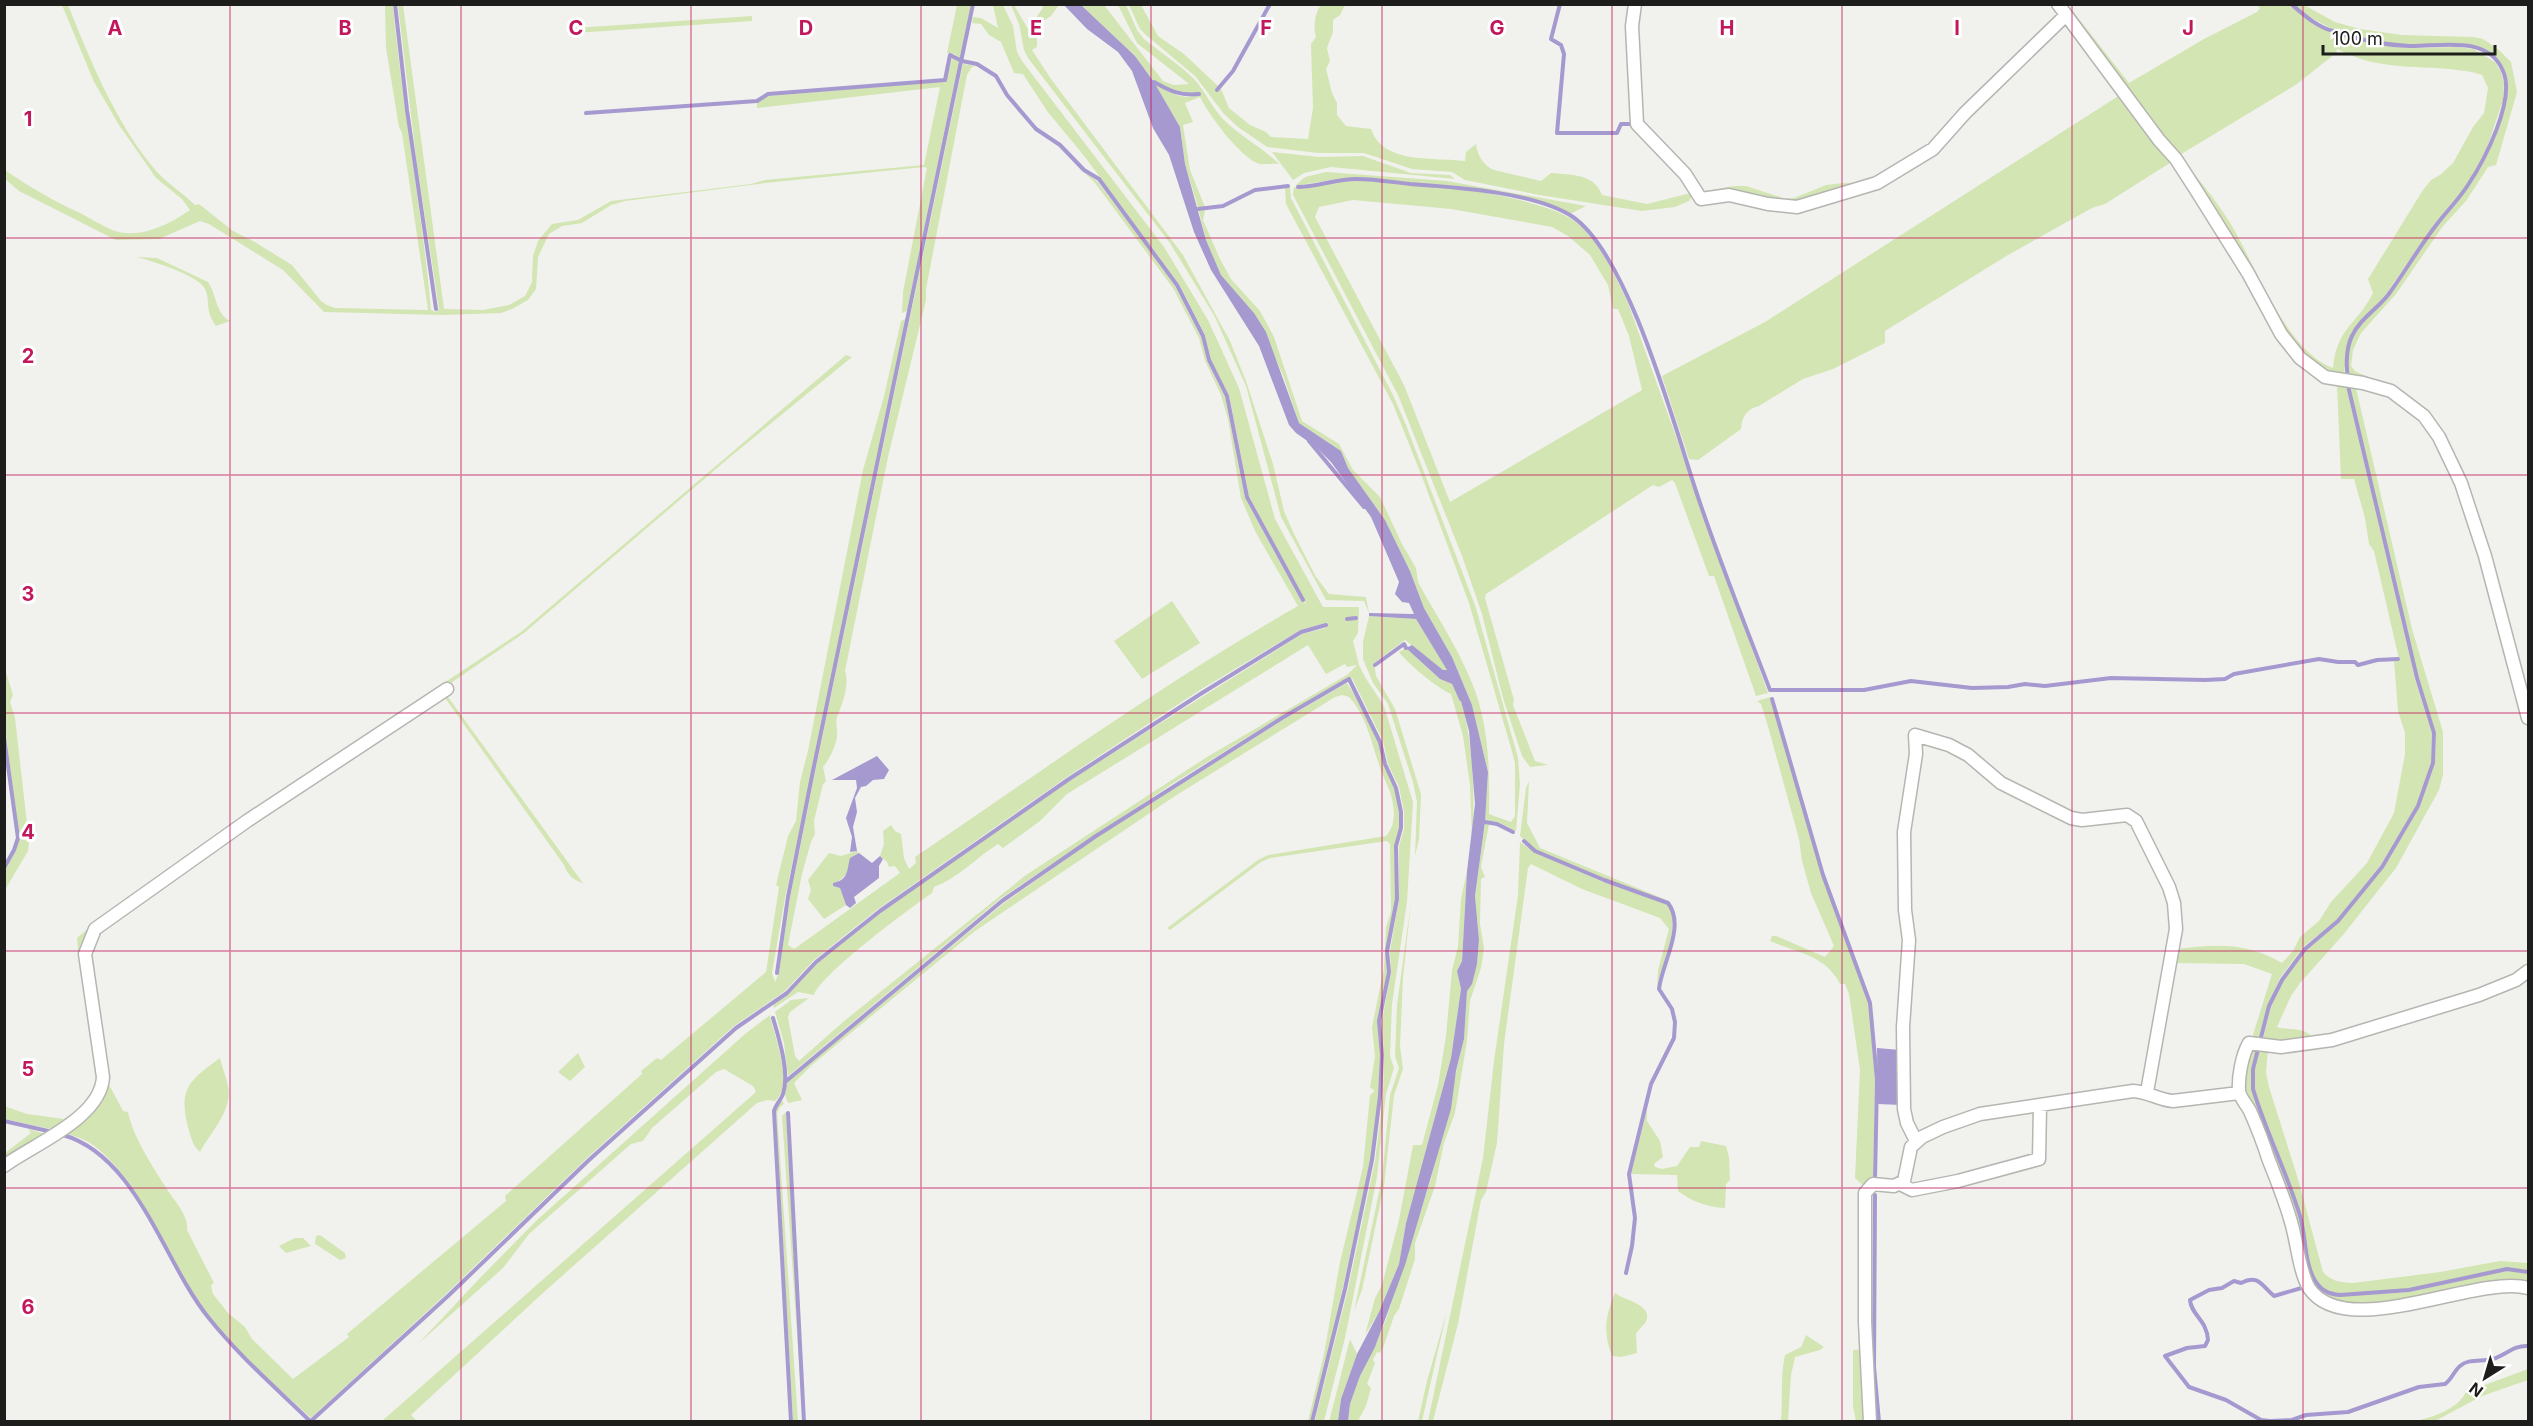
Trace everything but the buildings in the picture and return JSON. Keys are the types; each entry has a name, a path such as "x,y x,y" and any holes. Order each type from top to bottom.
{"street":[{"path":"1635,4 1632,26 1637,124 1685,174 1701,199 1729,195 1797,207 1865,188 1925,155 2062,10 2159,140 2176,159 2248,273 2290,348 2325,377 2353,381 2391,391 2424,417 2439,437 2461,483 2482,546 2529,718"},
{"path":"4,1166 78,1118 96,1101 102,1088 103,1077 85,954 95,929 247,821 447,689"},
{"path":"1916,1141 1904,1109 1903,1027 1909,940 1905,909 1904,832 1916,754 1915,735 1949,745 1968,755 2001,783 2071,818 2082,820 2127,815 2136,821 2169,887 2174,903 2176,929 2147,1092"},
{"path":"2529,971 2516,980 2479,995 2332,1040 2297,1047 2249,1043 2242,1062 2239,1093 2258,1130 2277,1180 2309,1287 2323,1299 2347,1308 2374,1309 2430,1301 2493,1287 2529,1288"},
{"path":"1900,1184 1906,1175 1911,1147 1916,1141 1943,1127 1980,1114 2133,1091 2147,1092 2166,1101 2239,1093"},
{"path":"1870,1422 1865,1322 1865,1193 1874,1184 1900,1184 1912,1190 1958,1181 2039,1159 2040,1106"}],"green space":[{"path":"62,5 68,5 95,70 117,113 129,134 157,172 195,205 199,204 233,231 292,265 321,301 335,308 428,310 402,133 399,127 386,48 385,5 393,5 431,310 436,312 439,309 416,157 398,5 403,5 444,309 483,310 509,305 525,296 532,282 533,256 538,241 552,224 578,220 611,201 751,184 765,180 924,165 940,87 757,108 757,102 769,96 946,81 952,58 959,61 907,311 902,313 903,292 927,168 924,167 765,183 625,201 611,205 582,223 562,226 549,234 538,257 536,289 528,300 501,313 442,315 324,312 283,270 209,224 200,221 159,239 116,240 19,191 5,179 5,170 59,203 110,229 125,233 155,229 190,210 182,199 156,178 119,125 94,82"},
{"path":"957,5 971,5 960,58 947,53"},
{"path":"993,5 1003,5 1013,26 1017,52 1022,61 1164,247 1208,320 1239,388 1275,519 1323,607 1359,607 1358,633 1353,641 1359,665 1384,706 1413,802 1407,902 1392,1004 1390,1056 1394,1068 1386,1094 1377,1177 1345,1338 1324,1421 1315,1421 1348,1289 1375,1161 1383,1096 1382,1021 1391,972 1390,951 1399,899 1399,846 1404,829 1404,812 1399,787 1388,764 1383,741 1352,678 1280,717 1172,784 1000,899 788,1076 784,1043 775,1012 791,1000 809,998 790,1012 788,1017 795,1056 799,1061 843,1022 1026,875 1207,757 1347,675 1357,665 1347,667 1345,664 1326,674 1308,645 1067,794 1040,821 1003,848 998,844 959,873 934,887 932,893 886,927 832,972 814,995 798,992 774,1008 773,1003 789,993 818,962 882,911 1003,826 1070,780 1302,634 1326,628 1325,623 1300,630 1200,690 1067,777 878,909 814,960 785,991 734,1026 587,1158 446,1294 311,1418 244,1356 208,1315 181,1273 142,1202 111,1161 93,1145 59,1132 80,1120 105,1077 123,1111 128,1112 134,1131 150,1162 186,1219 187,1230 214,1283 211,1285 213,1294 228,1313 245,1327 252,1339 293,1379 349,1337 347,1334 506,1201 505,1196 642,1074 641,1071 657,1058 661,1060 766,972 779,887 776,885 788,836 796,821 800,782 863,470 884,396 901,321 907,318 785,898 772,973 775,982 779,973 790,898 815,772 963,64 976,66 972,67 967,75 926,289 926,300 888,457 845,671 846,689 836,719 836,740 832,753 823,767 826,781 823,784 814,821 815,834 802,874 788,945 794,949 900,873 895,866 889,867 880,856 884,844 883,831 891,825 901,834 904,858 909,869 916,863 915,857 1104,728 1200,665 1298,606 1255,531 1241,498 1228,419 1221,395 1205,361 1199,338 1173,288 1095,183 1083,171 1097,181 1175,286 1201,337 1207,361 1225,397 1245,497 1301,601 1306,604 1249,496 1229,395 1211,360 1205,335 1179,284 1085,157 1047,111 1023,74 1014,73 1001,42 989,35 981,24 972,23 973,17 981,18 998,28"},
{"path":"1011,5 1014,5 1028,29 1043,8 1042,5 1059,5 1051,16 1040,23 1037,28 1037,47 1032,50 1051,79 1183,255 1230,341 1246,381 1273,464 1284,511 1316,577 1329,594 1366,597 1369,613 1364,601 1326,600 1281,517 1246,386 1215,317 1170,243 1028,58 1024,50 1019,24"},
{"path":"1081,5 1104,5 1163,81 1174,85 1189,84 1137,43 1118,5 1126,5 1143,38 1194,79 1220,115 1231,126 1279,164 1260,164 1244,154 1218,125 1200,97 1185,103 1193,122 1183,125 1190,170 1205,207 1198,207 1185,164 1180,127 1155,84 1171,93 1183,96 1199,94 1173,92 1153,80 1135,56"},
{"path":"1129,5 1141,5 1158,36 1184,54 1218,86 1215,90 1217,92 1221,89 1229,108 1250,125 1266,132 1271,137 1308,139 1313,108 1311,44 1316,37 1316,16 1321,5 1345,5 1340,15 1333,20 1333,32 1327,48 1330,61 1326,69 1337,103 1337,115 1346,126 1371,129 1377,141 1387,149 1411,157 1465,161 1466,152 1476,144 1482,160 1494,170 1541,181 1551,173 1581,176 1593,183 1602,195 1647,204 1695,192 1689,201 1675,207 1642,211 1539,195 1465,180 1452,172 1412,169 1364,153 1318,153 1267,147 1224,114 1195,76 1140,29"},
{"path":"2064,5 2068,5 2129,83 2204,39 2257,12 2260,8 2257,5 2288,5 2318,27 2350,38 2408,48 2473,49 2495,62 2504,84 2503,100 2486,151 2466,186 2435,223 2386,294 2352,332 2348,341 2344,374 2330,372 2306,358 2281,325 2268,301","holes":["2337,49 2355,57 2390,65 2476,73 2482,75 2488,88 2484,113 2473,127 2453,163 2431,180 2423,190 2368,279 2373,293 2343,335 2335,354 2333,368 2316,359 2286,326 2229,221 2205,187 2178,156 2297,84 2336,53"]},
{"path":"2293,5 2304,5 2335,22 2360,29 2402,35 2483,39 2511,62 2517,92 2496,165 2488,167 2466,201 2443,226 2396,294 2361,333 2353,350 2351,366 2355,371 2372,379 2348,374 2349,348 2352,338 2361,324 2395,289 2437,226 2465,192 2485,160 2500,125 2505,106 2507,89 2505,74 2498,61 2478,47 2455,44 2407,45 2361,38 2333,29 2306,15"},
{"path":"752,16 752,21 575,33 575,28"},
{"path":"2120,95 2173,161 2105,204 2092,208 2008,255 1885,331 1885,343 1833,369 1803,379 1751,409 1744,417 1741,429 1698,460 1689,459 1662,376 1765,322"},
{"path":"1272,152 1319,157 1363,156 1411,173 1450,175 1455,179 1331,167 1304,173 1293,180"},
{"path":"1326,172 1447,181 1586,206 1570,214 1505,192 1356,178 1295,186 1305,177"},
{"path":"1358,180 1425,185 1513,198 1564,215 1573,220 1591,237 1605,258 1628,303 1768,693 1756,696 1714,576 1709,576 1675,483 1672,480 1659,487 1653,485 1486,594 1485,598 1514,700 1513,705 1535,761 1548,765 1530,767 1522,756 1503,698 1482,614 1462,556 1398,395 1293,195 1294,187 1303,189 1332,182","holes":["1353,200 1451,209 1552,227 1568,236 1590,255 1608,285 1613,309 1618,309 1629,336 1642,390 1450,502 1404,385 1315,217 1319,207"]},
{"path":"1865,184 1794,205 1702,196 1700,192 1746,186 1786,199 1826,185"},
{"path":"1285,187 1290,187 1291,198 1393,395 1476,608 1518,758 1520,784 1516,831 1498,822 1485,820 1488,772 1472,705 1452,657 1424,608 1410,571 1385,520 1348,468 1341,451 1299,423 1283,375 1254,313 1221,275 1206,240 1199,211 1205,210 1203,220 1220,259 1231,279 1260,311 1274,337 1302,421 1339,444 1353,470 1380,497 1416,568 1418,582 1460,657 1478,699 1487,748 1489,781 1489,814 1511,822 1515,816 1515,763 1469,603 1393,404 1286,204"},
{"path":"136,257 157,258 208,282 219,309 230,321 216,326 210,315 205,289 194,279 163,265"},
{"path":"846,355 852,357 730,457 524,633 93,928 82,954 78,950 77,938 96,922 291,784 521,632"},
{"path":"2355,384 2412,629 2443,732 2443,775 2439,790 2396,868 2291,996 2277,1027 2303,1031 2311,1036 2313,1041 2262,1043 2271,1007 2283,981 2306,950 2339,922 2383,868 2420,806 2435,764 2436,733 2418,678 2361,443 2350,386"},
{"path":"2337,385 2346,385 2415,679 2432,733 2431,763 2417,805 2380,866 2337,920 2303,947 2280,978 2268,1006 2260,1038 2252,1038 2272,974 2244,964 2174,963 2177,949 2231,946 2256,951 2282,963 2293,951 2300,937 2319,921 2331,902 2367,863 2394,813 2405,754 2405,733 2398,711 2394,660 2399,659 2374,551 2369,544 2365,518 2354,479 2341,479"},
{"path":"1172,601 1200,643 1142,679 1114,641"},
{"path":"1369,616 1416,619 1448,671 1443,670 1405,640 1374,663 1376,676 1395,709 1421,794 1419,839 1415,856 1417,802 1413,782 1388,704 1373,683 1363,659 1363,642"},
{"path":"1406,648 1440,679 1457,686 1466,722 1472,762 1472,839 1470,785 1463,736 1451,694 1431,681 1403,657 1399,652"},
{"path":"5,669 13,695 10,702 15,718 29,841 28,851 5,890 5,871 16,850 19,838 5,727"},
{"path":"1347,683 1364,710 1379,742 1384,765 1395,788 1400,812 1400,828 1395,846 1396,899 1386,951 1387,972 1378,1021 1381,1054 1379,1096 1371,1160 1321,1386 1311,1421 1308,1421 1324,1354 1340,1262 1363,1167 1370,1095 1374,1092 1370,1088 1375,1056 1372,1027 1384,968 1386,927 1391,912 1390,844 1387,841 1270,858 1261,862 1170,930 1167,928 1258,860 1268,855 1386,836 1391,829 1394,817 1391,796 1365,722 1349,697 1342,695 1335,697 1175,796 975,931 813,1064 794,1083 802,1100 788,1103 785,1095 786,1083 1004,903 1097,837 1283,720"},
{"path":"443,695 448,697 583,883 569,874"},
{"path":"1770,697 1822,875 1869,1003 1875,1080 1873,1179 1864,1186 1855,1178 1860,1070 1849,994 1845,984 1840,984 1834,974 1819,961 1770,941 1772,936 1776,936 1825,957 1834,946 1811,893 1802,861 1799,839 1769,730 1761,704 1757,701"},
{"path":"1529,781 1527,823 1540,848 1669,901 1605,879 1536,850 1520,836 1526,788"},
{"path":"1485,824 1489,824 1481,867 1485,877 1481,879 1480,924 1484,948 1481,968 1470,1001 1467,1041 1455,1113 1444,1143 1435,1186 1415,1243 1415,1259 1399,1309 1394,1316 1383,1348 1380,1353 1377,1352 1373,1360 1375,1363 1367,1384 1371,1388 1366,1406 1358,1421 1348,1422 1350,1404 1360,1376 1386,1320 1431,1179 1464,1039 1467,990 1477,964 1479,940 1475,896"},
{"path":"1520,842 1534,852 1603,882 1667,904 1673,923 1672,934 1657,989 1658,970 1669,929 1660,918 1582,889 1531,864 1528,868 1504,1044 1497,1143 1486,1192 1481,1200 1458,1324 1433,1421 1428,1421 1483,1158 1494,1061 1518,895"},
{"path":"857,851 859,853 850,858 849,872 833,886 840,888 846,905 824,919 808,899 811,890 808,880 829,853 841,856"},
{"path":"1467,871 1462,961 1457,971 1461,989 1451,1058 1406,1223 1399,1264 1379,1312 1365,1335 1375,1298 1382,1285 1399,1220 1413,1145 1422,1145 1438,1085 1446,1036 1452,970 1458,947 1461,899"},
{"path":"1411,902 1403,978 1400,1046 1403,1069 1394,1095 1384,1186 1362,1290 1354,1311 1382,1178 1390,1095 1399,1068 1395,1056 1397,1005"},
{"path":"770,1015 783,1072 781,1093 775,1101 767,1100 757,1103 544,1292 411,1415 417,1421 382,1421 756,1092 753,1086 724,1069 716,1072 652,1128 643,1141 631,1144 529,1234 503,1268 418,1344 536,1221 745,1034"},
{"path":"2257,1047 2251,1069 2252,1090 2294,1203 2301,1226 2308,1270 2313,1282 2319,1288 2327,1293 2340,1296 2409,1292 2507,1270 2528,1274 2528,1286 2374,1307 2331,1301 2311,1286 2242,1085 2249,1049"},
{"path":"2260,1048 2268,1049 2266,1072 2269,1087 2298,1179 2323,1272 2326,1275 2336,1281 2353,1283 2440,1272 2500,1261 2528,1263 2528,1271 2507,1268 2409,1289 2340,1294 2322,1288 2311,1271 2300,1215 2254,1089 2254,1069"},
{"path":"578,1053 585,1067 570,1081 558,1072"},
{"path":"220,1058 229,1095 220,1120 200,1152 193,1144 188,1127 185,1114 186,1094 194,1079"},
{"path":"94,1099 55,1130 5,1119 4,1106 27,1114 64,1119"},
{"path":"782,1100 784,1104 777,1113 798,1421 793,1421 775,1111"},
{"path":"1647,1109 1647,1121 1660,1141 1663,1157 1654,1164 1655,1167 1662,1169 1677,1166 1690,1147 1699,1147 1701,1141 1726,1146 1730,1180 1726,1184 1725,1208 1700,1203 1678,1191 1677,1175 1631,1174"},
{"path":"786,1112 803,1421 782,1116"},
{"path":"28,1129 49,1135 5,1165 5,1153 31,1133"},
{"path":"320,1235 345,1253 346,1258 340,1260 315,1244 316,1236"},
{"path":"295,1238 303,1238 311,1246 286,1253 279,1246"},
{"path":"1615,1293 1642,1307 1647,1317 1636,1334 1637,1353 1621,1357 1612,1356 1606,1332 1607,1317"},
{"path":"1447,1311 1422,1421 1418,1421 1427,1381"},
{"path":"1806,1335 1824,1347 1795,1357 1791,1375 1788,1421 1781,1421 1785,1355 1801,1347"},
{"path":"1350,1339 1357,1354 1341,1399 1338,1421 1329,1422"},
{"path":"1863,1349 1867,1421 1856,1421 1853,1406 1853,1350"},
{"path":"2528,1369 2528,1380 2482,1396 2435,1421 2416,1421 2451,1408 2466,1392"}],"shaded area":[{"path":"1064,5 1081,5 1135,56 1154,82 1180,127 1185,164 1206,240 1221,275 1254,313 1266,332 1299,423 1341,451 1348,468 1385,520 1410,571 1424,608 1452,657 1472,705 1488,772 1485,822 1475,896 1479,940 1477,964 1472,984 1467,991 1464,1039 1456,1071 1451,1109 1405,1265 1375,1347 1360,1376 1350,1404 1348,1421 1338,1421 1341,1399 1357,1354 1379,1312 1399,1264 1406,1223 1451,1058 1461,989 1457,971 1462,961 1467,871 1475,804 1469,731 1457,686 1440,679 1406,648 1412,645 1443,670 1447,670 1416,619 1369,616 1369,613 1414,614 1409,603 1402,602 1395,594 1399,582 1371,517 1331,462 1289,425 1259,346 1211,270 1194,232 1169,155 1153,128 1132,71 1118,52 1087,29"},
{"path":"877,756 889,770 884,779 873,780 861,787 855,798 857,812 853,827 857,851 850,852 852,837 846,818 857,788 856,780 832,780"},
{"path":"859,853 872,863 880,856 883,859 879,866 879,878 854,897 856,903 850,908 846,905 840,888 833,886 833,883 845,877 850,858"},
{"path":"1877,1048 1900,1050 1901,1105 1878,1104"}],"waterway":[{"path":"395,4 407,110 436,309"},
{"path":"777,973 788,897 813,771 973,4"},
{"path":"1217,90 1233,71 1270,4"},
{"path":"1560,4 1551,39 1561,45 1564,54 1557,133 1617,133 1621,124 1630,124"},
{"path":"2291,4 2322,27 2361,39 2400,45 2475,47 2496,59 2503,71 2506,83 2502,113 2490,146 2475,174 2430,233 2388,295 2355,330 2349,342 2347,356 2349,390 2417,678 2434,733 2433,763 2418,806 2382,867 2338,921 2305,949 2282,980 2269,1006 2253,1069 2253,1089 2300,1216 2311,1272 2316,1283 2325,1291 2340,1295 2409,1290 2507,1269 2528,1272"},
{"path":"586,113 757,101 768,94 945,80 950,55 962,61 977,64 996,76 1007,95 1036,129 1060,145 1084,170 1099,179 1177,285 1203,336 1209,360 1227,396 1247,497 1303,600"},
{"path":"1154,82 1175,92 1199,94"},
{"path":"1298,187 1363,179 1494,192 1517,196 1557,209 1573,217 1593,237 1613,267 1631,303 1662,386 1713,541 1770,690 1864,690 1911,681 1972,688 2025,684 2045,686 2111,678 2205,680 2225,679 2234,674 2319,659 2355,662 2358,665 2377,660 2398,659"},
{"path":"1198,209 1223,206 1255,190 1288,186"},
{"path":"1309,441 1364,507"},
{"path":"1347,619 1356,618"},
{"path":"311,1421 448,1296 589,1160 736,1028 787,993 816,962 880,911 1069,779 1202,693 1301,632 1326,625"},
{"path":"1375,665 1404,644 1406,648"},
{"path":"785,1082 1002,901 1096,836 1282,718 1349,679 1380,742 1385,764 1396,788 1401,812 1401,828 1396,846 1397,899 1387,951 1389,972 1379,1021 1382,1055 1380,1096 1372,1160 1345,1289 1312,1422"},
{"path":"1453,681 1461,699"},
{"path":"1772,699 1823,875 1870,1003 1877,1080 1875,1179"},
{"path":"4,737 18,838 4,868"},
{"path":"1485,822 1497,824 1513,832"},
{"path":"1524,841 1535,851 1604,880 1668,903 1673,912 1674,933 1659,989 1672,1009 1675,1022 1674,1038 1651,1084 1629,1174 1635,1218 1626,1273"},
{"path":"773,1018 783,1056 785,1076 783,1094 774,1111 791,1422"},
{"path":"788,1113 804,1422"},
{"path":"4,1121 48,1131"},
{"path":"63,1135 89,1147 111,1164 130,1187 192,1294 208,1317 245,1358 311,1422"},
{"path":"1875,1195 1874,1367 1879,1422"},
{"path":"2305,1287 2274,1296 2259,1282 2252,1280 2241,1283 2234,1281 2222,1288 2209,1290 2190,1300 2193,1310 2207,1333 2208,1340 2205,1346 2187,1348 2165,1356 2189,1387 2226,1400 2261,1420 2270,1421 2292,1420 2306,1415 2348,1412 2419,1387 2445,1384 2464,1364 2493,1359 2514,1349 2528,1346"}]}
